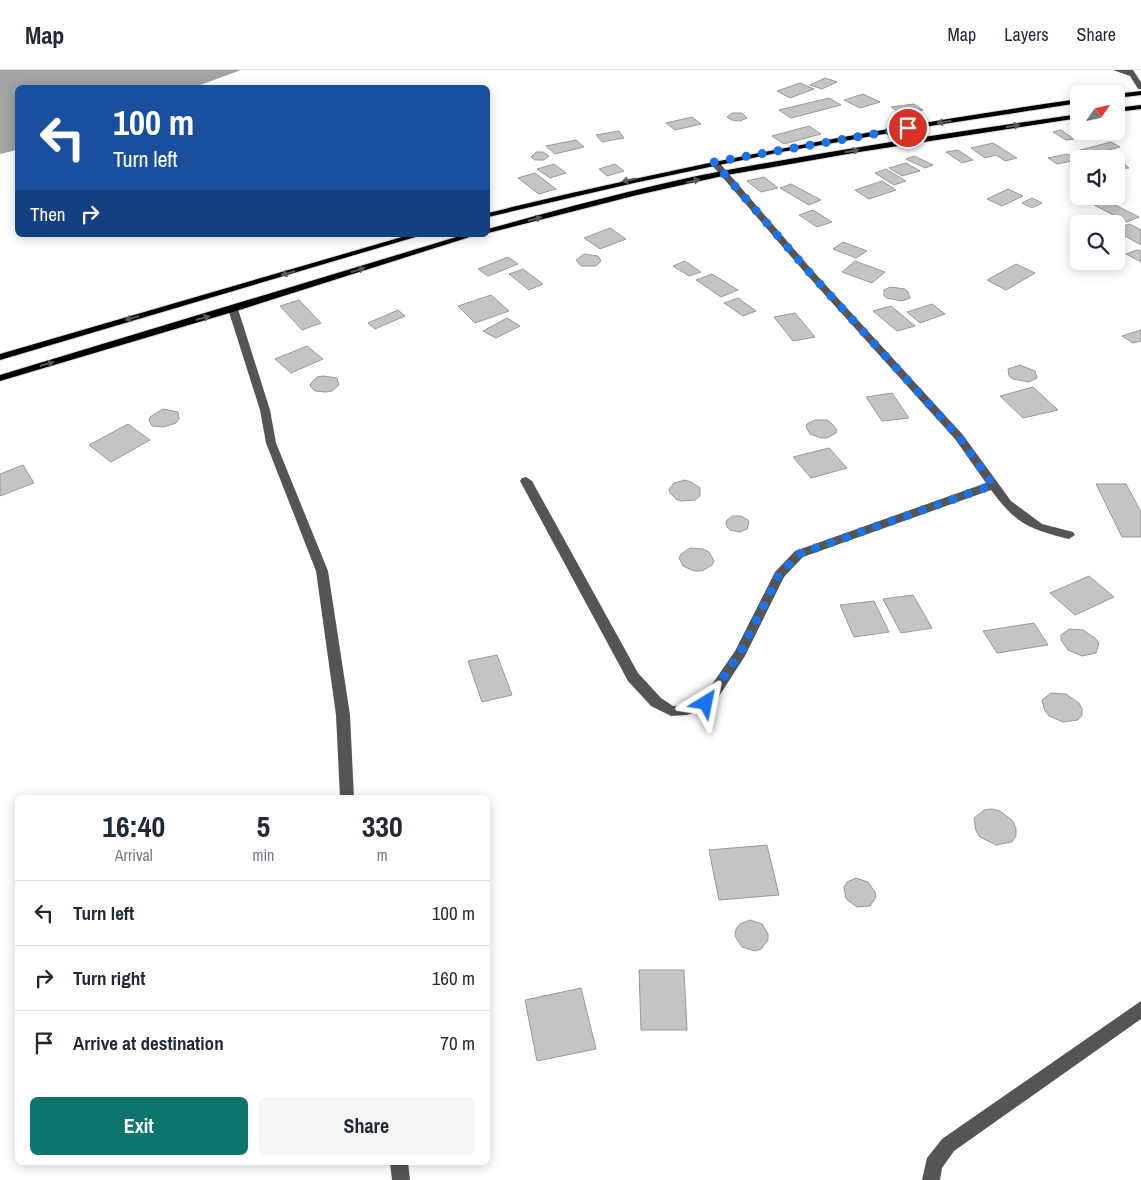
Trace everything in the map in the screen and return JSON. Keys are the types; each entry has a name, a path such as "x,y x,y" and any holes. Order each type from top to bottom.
{"main road":[{"path":"1125,95 1141,93"},
{"path":"490,214 606,185 714,162 835,140 1070,102"},
{"path":"1125,109 1141,107"},
{"path":"490,230 725,173 1070,117"},
{"path":"0,356 411,237"},
{"path":"0,378 233,309 466,237"}],"street":[{"path":"1116,70 1130,72 1141,87"},
{"path":"714,162 810,273 959,437 1007,504 1022,517 1038,527 1069,535"},
{"path":"233,309 265,410 272,443 322,571 343,715 347,795"},
{"path":"526,481 633,678 656,702 671,711 687,710 706,703 740,653 779,575 799,554 993,485"},
{"path":"931,1180 933,1164 948,1145 1141,1009"},
{"path":"398,1165 401,1180"}],"shaded area":[{"path":"0,70 241,70 200,85 15,85 15,150 0,154"}],"building":[{"path":"825,78 837,82 822,89 810,85"},
{"path":"800,83 814,89 790,98 777,91"},
{"path":"863,94 880,102 860,108 844,100"},
{"path":"829,98 841,105 791,118 779,110"},
{"path":"914,104 923,110 901,114 891,107"},
{"path":"732,113 742,113 747,118 740,121 732,120 727,117"},
{"path":"692,117 701,124 675,130 666,123"},
{"path":"809,126 821,134 784,144 772,136"},
{"path":"1061,130 1070,136 1070,140 1066,140 1053,132"},
{"path":"619,131 624,138 602,142 596,135"},
{"path":"576,140 584,147 555,154 546,146"},
{"path":"1111,142 1120,147 1108,150 1080,150"},
{"path":"993,143 1017,158 1005,161 996,155 985,158 971,148"},
{"path":"958,150 973,160 962,163 946,152"},
{"path":"536,152 543,152 549,156 544,160 535,160 531,157"},
{"path":"1068,154 1070,155 1070,161 1057,164 1048,158"},
{"path":"914,156 933,165 925,168 906,159"},
{"path":"906,163 920,171 902,176 889,168"},
{"path":"554,164 566,173 550,178 537,169"},
{"path":"615,164 624,171 607,176 599,169"},
{"path":"886,169 906,181 894,185 875,173"},
{"path":"535,173 556,189 539,194 518,178"},
{"path":"764,177 778,188 761,192 747,181"},
{"path":"882,181 896,190 869,199 855,190"},
{"path":"791,184 821,200 809,205 780,188"},
{"path":"1008,189 1023,196 1002,206 987,199"},
{"path":"1032,198 1042,203 1032,208 1022,203"},
{"path":"1094,205 1115,205 1139,217 1127,222 1125,221 1125,215 1113,215"},
{"path":"813,210 832,222 817,227 799,215"},
{"path":"1130,224 1141,230 1141,245 1125,236 1125,225"},
{"path":"610,228 626,239 600,249 584,238"},
{"path":"843,242 867,251 856,258 833,249"},
{"path":"1137,250 1141,251 1141,262 1126,254"},
{"path":"584,254 598,256 601,261 596,266 581,266 576,260"},
{"path":"508,257 518,264 488,276 478,269"},
{"path":"685,261 701,272 689,276 673,266"},
{"path":"855,261 885,272 872,283 842,272"},
{"path":"1016,264 1035,273 1006,290 987,280"},
{"path":"523,269 543,284 529,290 509,274"},
{"path":"712,274 738,290 721,297 696,280"},
{"path":"890,287 905,289 910,298 902,301 887,298 884,296 884,290"},
{"path":"491,295 509,311 475,323 458,306"},
{"path":"738,298 756,311 743,316 724,303"},
{"path":"299,300 321,323 302,330 280,306"},
{"path":"932,304 945,314 920,323 907,312"},
{"path":"891,306 915,326 897,331 873,311"},
{"path":"398,310 405,316 375,329 368,323"},
{"path":"795,313 815,337 793,341 774,317"},
{"path":"507,318 520,326 496,338 483,331"},
{"path":"1141,330 1141,341 1133,343 1122,336"},
{"path":"307,346 323,359 291,373 275,359"},
{"path":"1020,365 1035,371 1037,378 1029,382 1013,379 1009,376 1008,369"},
{"path":"317,377 337,378 339,385 332,391 315,391 310,386 311,383"},
{"path":"1033,387 1058,410 1023,418 1000,396"},
{"path":"892,393 909,418 882,421 866,397"},
{"path":"163,409 178,412 179,419 176,423 164,427 152,426 149,420 150,417"},
{"path":"815,420 827,420 837,430 836,433 827,438 810,434 806,427 807,424"},
{"path":"128,424 150,440 111,462 89,445"},
{"path":"829,448 847,468 811,478 793,457"},
{"path":"23,465 34,483 0,496 0,474"},
{"path":"685,480 700,488 700,496 695,500 677,500 670,493 669,489 674,483"},
{"path":"1096,484 1126,484 1141,512 1141,537 1122,537"},
{"path":"732,516 741,516 748,520 747,529 740,532 730,530 727,527 726,521"},
{"path":"690,548 703,549 709,552 714,561 712,565 702,571 694,571 683,566 679,558 681,554"},
{"path":"1089,576 1114,597 1075,615 1050,593"},
{"path":"913,595 932,628 901,633 883,599"},
{"path":"874,601 889,632 854,637 840,605"},
{"path":"1034,623 1048,645 997,653 983,631"},
{"path":"1069,629 1083,630 1095,638 1099,643 1096,653 1082,656 1068,650 1061,640 1061,635"},
{"path":"497,655 512,695 482,702 468,661"},
{"path":"1051,693 1066,694 1079,703 1082,715 1078,720 1063,722 1049,716 1045,711 1042,700"},
{"path":"984,810 1000,811 1013,821 1016,836 1012,842 996,845 980,837 976,831 974,818"},
{"path":"767,845 779,895 719,900 709,850"},
{"path":"856,878 868,882 875,892 876,897 870,906 857,907 846,899 844,887 847,882"},
{"path":"750,920 762,924 768,934 768,940 761,949 755,951 742,947 735,936 736,929 740,924"},
{"path":"639,970 684,970 687,1030 641,1030"},
{"path":"581,988 596,1049 537,1061 525,1000"}],"route":[{"path":"706,703 740,653 779,575 799,554 993,485 959,437 810,273 714,162 908,128"}]}
